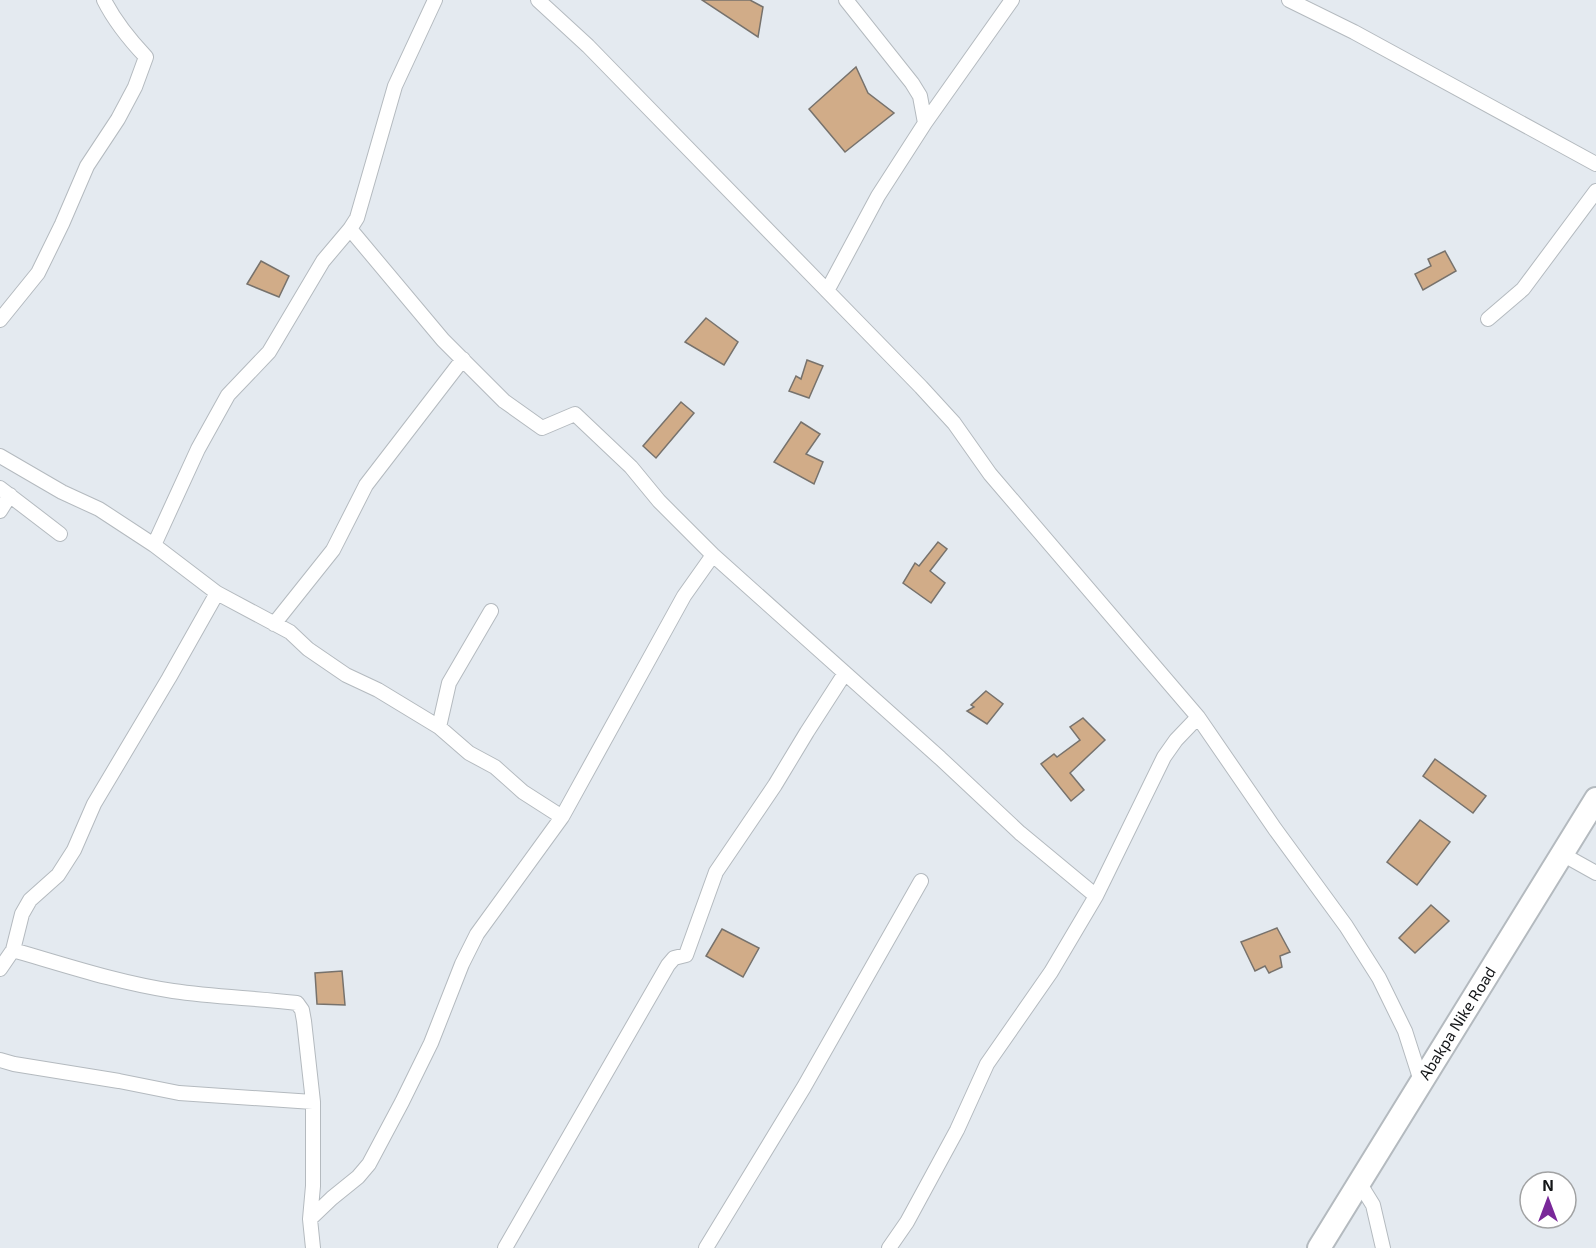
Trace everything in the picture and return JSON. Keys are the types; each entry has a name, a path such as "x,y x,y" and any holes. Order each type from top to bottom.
{"main road":[{"name":"Abakpa Nike Road","path":"1319,1248 1596,799"}],"street":[{"path":"0,320 38,273 63,224 87,166 118,119 135,87 146,57 129,39 105,0"},
{"path":"154,545 198,450 228,395 269,352 323,261 357,218 395,86 435,0"},
{"path":"538,0 588,46 954,423 990,474 1198,717 1275,829 1346,926 1379,978 1405,1031 1421,1081"},
{"path":"846,0 912,83 920,96 925,123"},
{"path":"827,291 878,196 925,123 1012,0"},
{"path":"1289,0 1596,164"},
{"path":"1488,319 1523,289 1596,191"},
{"path":"350,229 443,340 504,400 542,428 575,414 631,467 659,501 713,555 940,758 1020,833 1096,896"},
{"path":"274,624 333,550 366,485 463,359"},
{"path":"0,456 62,492 99,509 154,545 217,593 297,637 308,649 346,675 378,690 439,727 469,753 495,767 523,792 562,817"},
{"path":"0,511 5,491 60,534"},
{"path":"310,1219 358,1177 369,1164 431,1042 462,964 477,934 562,817 684,596 713,555"},
{"path":"0,969 13,950 22,914 30,900 58,875 74,850 94,804 217,593"},
{"path":"439,727 449,683 491,611"},
{"path":"505,1248 668,965 674,958 686,955 716,872 775,785 845,674"},
{"path":"890,1248 907,1222 957,1130 987,1064 1051,972 1096,896 1164,758 1176,740 1198,717"},
{"path":"1562,854 1596,873"},
{"path":"706,1248 804,1087 921,881"},
{"path":"13,950 117,979 171,991 297,1003 302,1010 304,1021 313,1102 313,1186 310,1219 313,1248"},
{"path":"0,1060 179,1093 313,1102"},
{"path":"1359,1184 1373,1205 1383,1248"}],"building":[{"path":"702,0 750,0 763,7 758,37"},
{"path":"856,67 868,93 894,113 845,152 809,109"},
{"path":"1445,251 1456,271 1423,290 1415,274 1431,266 1428,259"},
{"path":"261,261 289,276 279,297 247,284"},
{"path":"706,318 738,342 724,365 685,342"},
{"path":"807,360 823,366 809,398 789,391 796,376 801,379"},
{"path":"681,402 694,413 656,458 643,446"},
{"path":"801,422 820,434 806,454 823,462 814,484 774,462"},
{"path":"938,542 947,549 930,571 945,583 931,603 903,583 915,563 919,566"},
{"path":"986,691 1003,704 987,724 967,711 974,707 971,705"},
{"path":"1083,718 1105,740 1070,773 1084,790 1071,801 1041,764 1054,754 1057,757 1080,740 1070,727"},
{"path":"1435,759 1486,796 1473,813 1423,776"},
{"path":"1420,820 1450,842 1417,885 1387,862"},
{"path":"1431,905 1449,921 1415,953 1399,938"},
{"path":"1277,928 1290,952 1280,956 1282,967 1269,973 1265,966 1255,971 1241,942"},
{"path":"722,929 759,948 743,977 706,956"},
{"path":"342,971 345,1005 317,1004 315,973"}]}
